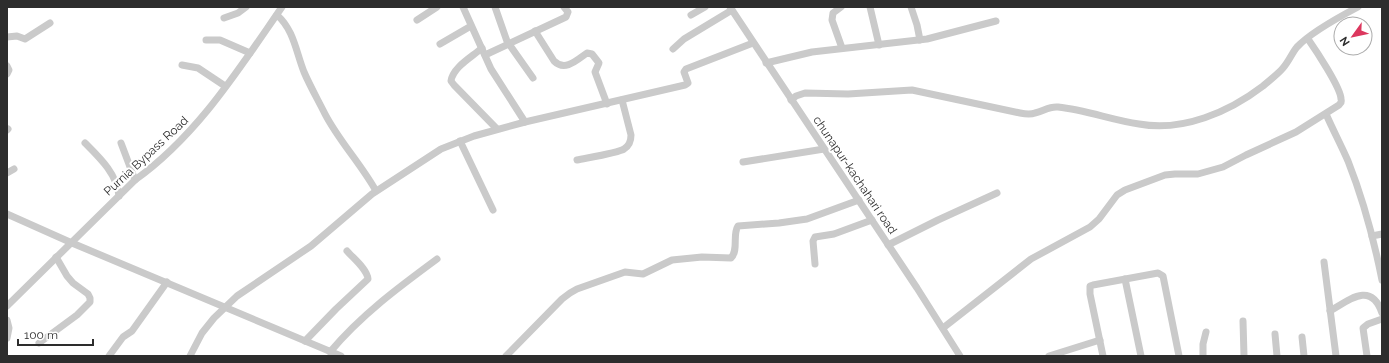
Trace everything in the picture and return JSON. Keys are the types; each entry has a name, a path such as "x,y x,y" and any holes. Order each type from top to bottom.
{"street":[{"path":"224,18 238,13 246,7"},
{"name":"Purnia Bypass Road","path":"7,306 118,196 194,128 282,7"},
{"path":"417,20 437,7"},
{"path":"463,7 492,72 525,122"},
{"path":"495,7 508,44 533,78"},
{"path":"497,129 454,85 451,81 453,75 456,70 484,52 508,44 567,15 568,12 564,7"},
{"path":"691,15 705,7"},
{"path":"841,7 833,13 832,20 842,48"},
{"path":"870,7 879,45"},
{"path":"911,7 920,40"},
{"path":"791,100 796,96 805,93 848,94 912,90 1020,113 1032,114 1049,107 1059,107 1139,124 1163,126 1179,124 1216,114 1248,97 1283,68 1296,48 1335,20 1358,7"},
{"path":"673,49 684,39 731,8"},
{"name":"chunapur-kachahari road","path":"731,8 766,63 859,200 960,356"},
{"path":"277,15 283,20 290,31 305,73 326,115 338,136 366,172 376,191"},
{"path":"766,63 805,53 944,36 996,22"},
{"path":"7,37 17,36 25,39 50,23"},
{"path":"440,44 472,26"},
{"path":"535,31 554,61 558,64 570,65 587,53 592,54 599,63 595,72 607,104"},
{"path":"943,328 1031,259 1090,227 1099,219 1117,195 1125,190 1170,174 1192,175 1216,170 1296,132 1339,105 1341,103 1341,95 1320,57 1308,39"},
{"path":"206,40 220,40 250,53"},
{"path":"190,356 202,333 224,307 258,281 297,256 376,191 396,180 441,149 497,129 685,85 688,83 684,72 686,69 753,43"},
{"path":"182,65 198,68 225,86"},
{"path":"7,66 9,70 7,74"},
{"path":"577,160 621,150 630,142 631,135 622,100"},
{"path":"1326,114 1348,162 1372,236 1382,280"},
{"path":"460,141 492,210"},
{"path":"85,143 100,158 113,177 118,187 118,196"},
{"path":"121,143 135,180"},
{"path":"743,162 824,149"},
{"path":"7,173 14,169"},
{"path":"888,245 997,193"},
{"path":"506,356 562,299 572,292 625,272 644,274 664,263 677,259 710,257 731,258 735,252 736,231 738,226 807,219 859,200"},
{"path":"7,214 340,356"},
{"path":"815,264 814,237 834,234 872,220"},
{"path":"1372,236 1382,234"},
{"path":"305,341 368,279 347,251"},
{"path":"39,343 77,315 90,302 88,294 73,283 56,257"},
{"path":"330,352 348,331 369,312 437,259"},
{"path":"1324,262 1336,356"},
{"path":"1103,356 1090,288 1093,285 1158,273 1162,275 1179,356"},
{"path":"1125,279 1141,356"},
{"path":"109,356 123,337 132,331 166,282"},
{"path":"1330,311 1348,300 1364,295 1372,297 1378,304 1382,313"},
{"path":"1366,356 1363,328 1368,324 1382,319"},
{"path":"7,320 10,328 7,338"},
{"path":"1243,321 1244,356"},
{"path":"1203,356 1203,344 1206,332"},
{"path":"1274,334 1277,356"},
{"path":"1302,337 1304,356"},
{"path":"1049,356 1100,340"}]}
